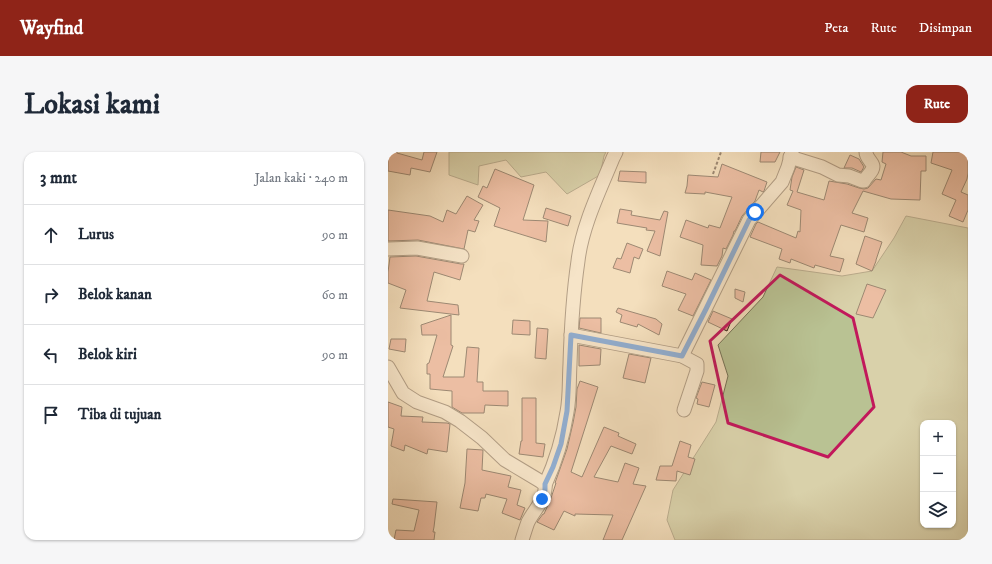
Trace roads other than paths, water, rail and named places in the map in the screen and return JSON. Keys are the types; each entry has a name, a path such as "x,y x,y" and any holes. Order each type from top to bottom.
{"street":[{"path":"522,540 528,522 542,499 545,484 561,444 567,411 573,303 578,260 582,240 589,219 616,152"},
{"path":"682,356 749,220 782,182 791,155 838,175 849,176 864,181 874,166 867,158 866,152"},
{"path":"388,249 417,248 462,256"},
{"path":"571,335 682,356 697,364 697,371 684,410"},
{"path":"388,367 403,393 417,402 445,412 460,421 482,438 505,460 545,484"}]}
